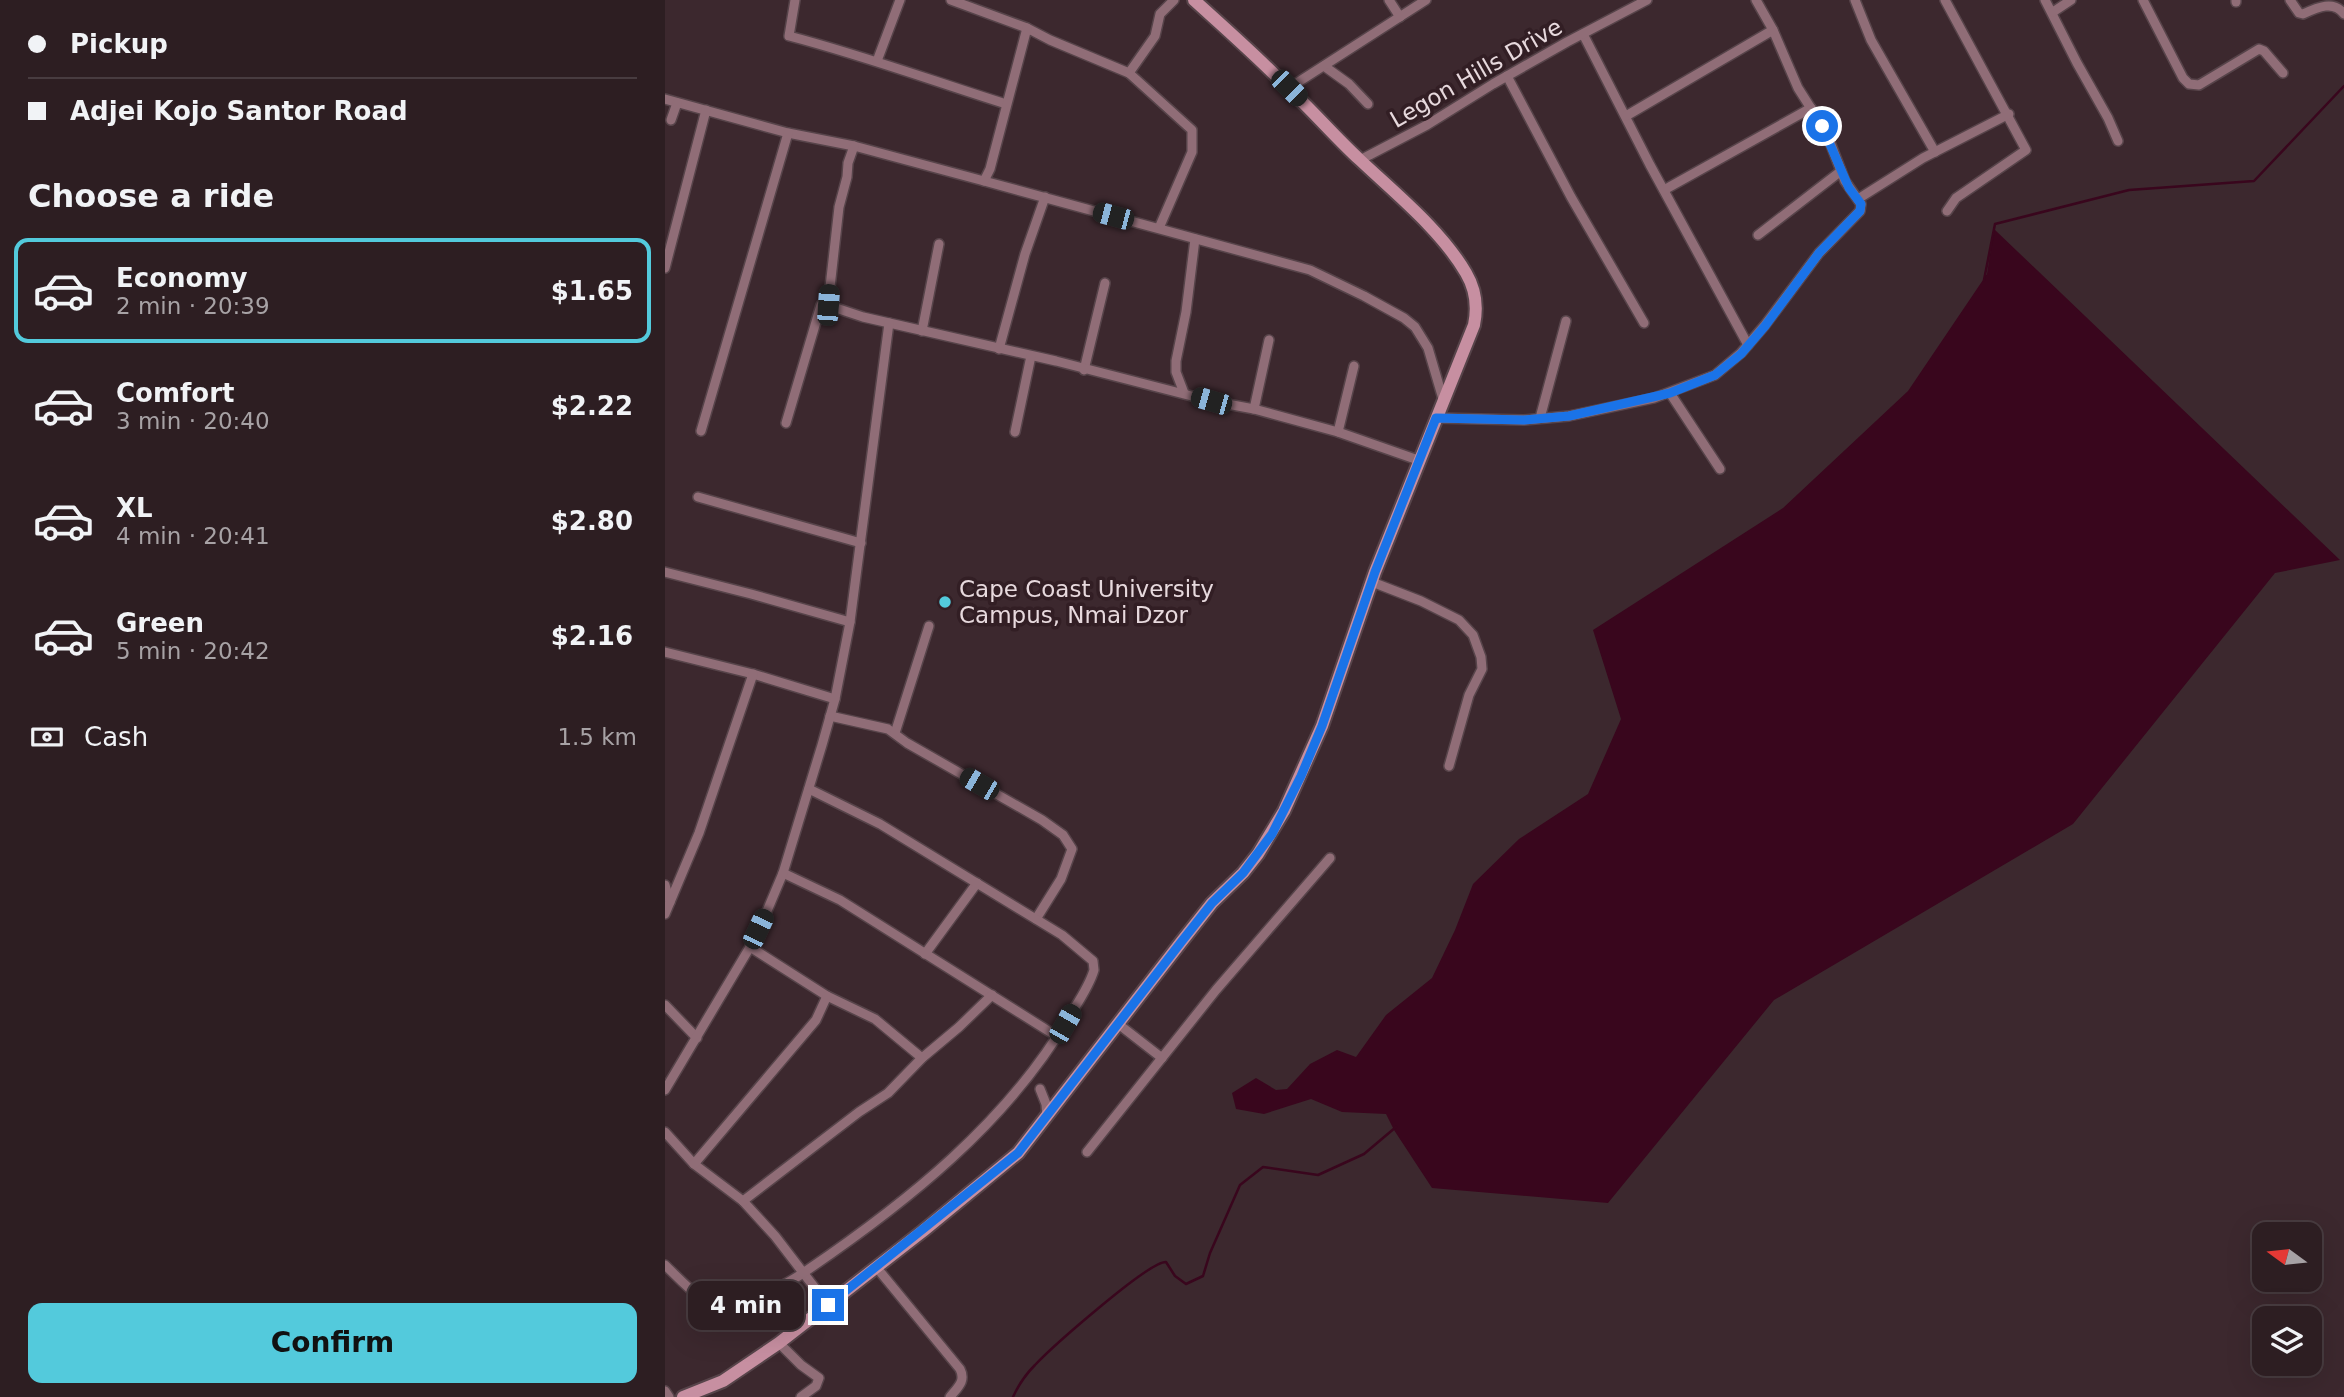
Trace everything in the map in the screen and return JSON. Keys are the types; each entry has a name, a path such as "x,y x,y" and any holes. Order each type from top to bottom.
{"street":[{"path":"795,0 789,36 853,52 1006,104"},
{"path":"877,61 900,0"},
{"path":"1129,73 1155,36 1160,14 1174,0"},
{"path":"683,1397 723,1381 779,1343 1009,1161 1047,1117 1212,903 1243,873 1272,834 1322,726 1418,460 1474,325 1477,309 1475,294 1465,272 1427,223 1289,88 1194,0"},
{"path":"1389,0 1400,17"},
{"path":"1289,88 1426,0"},
{"name":"Legon Hills Drive","path":"1360,160 1647,0"},
{"path":"1436,418 1496,420 1569,416 1670,393 1715,375 1728,366 1765,326 1819,253 1860,211 1861,204 1841,172 1826,132 1798,88 1773,30 1756,0"},
{"path":"1855,0 1871,40 1935,152"},
{"path":"1945,0 2009,114 2026,150 1955,198 1947,211"},
{"path":"2045,0 2118,141"},
{"path":"2053,12 2071,0"},
{"path":"2143,0 2183,78 2189,84 2199,85 2259,49 2264,51 2283,73"},
{"path":"2290,0 2299,13 2303,14 2330,3 2337,4 2344,14"},
{"path":"956,1 1027,28 1129,73 1192,130 1192,152 1159,228"},
{"path":"984,181 990,169 1027,28"},
{"path":"1626,116 1773,30"},
{"path":"1583,34 1748,345"},
{"path":"1324,66 1349,83 1368,104"},
{"path":"1507,76 1571,197 1644,323"},
{"path":"665,99 788,132 854,146 1310,270 1364,296 1415,327 1427,348 1443,399"},
{"path":"671,120 677,103"},
{"path":"1664,190 1811,108"},
{"path":"665,268 706,110"},
{"path":"1858,199 1935,152 2009,114"},
{"path":"701,431 788,132"},
{"path":"828,305 839,207 854,146"},
{"path":"1758,235 1841,172"},
{"path":"999,349 1025,254 1045,197"},
{"path":"1184,393 1176,373 1176,361 1186,312 1195,239"},
{"path":"922,331 939,244"},
{"path":"1084,370 1105,283"},
{"path":"786,423 821,305 828,305 889,323 1254,409 1338,432 1418,460"},
{"path":"1540,418 1566,321"},
{"path":"665,1090 750,947 783,873 809,789 835,699 850,622 889,323"},
{"path":"1254,409 1269,340"},
{"path":"1015,432 1031,356"},
{"path":"1338,432 1353,366"},
{"path":"1670,393 1720,469"},
{"path":"698,497 861,544"},
{"path":"665,572 850,622"},
{"path":"1372,582 1421,601 1459,620 1473,635 1481,657 1482,669 1469,695 1449,766"},
{"path":"895,733 929,626"},
{"path":"665,652 753,674 835,699"},
{"path":"665,914 699,833 753,674"},
{"path":"830,716 881,727 895,733 907,743 1042,820 1063,835 1072,849 1061,879 1036,919"},
{"path":"665,1265 718,1309 727,1312 737,1311 804,1273 893,1208 947,1163 1029,1076 1058,1037 1091,980 1093,961 1062,935 880,824 809,789"},
{"path":"1087,1152 1216,989 1330,858"},
{"path":"783,873 840,900 1058,1037"},
{"path":"925,954 977,883"},
{"path":"665,885 670,902"},
{"path":"750,947 827,996 875,1019 922,1058"},
{"path":"743,1201 888,1093 922,1058 960,1027 992,995"},
{"path":"694,1164 816,1020 827,996"},
{"path":"665,1004 697,1038"},
{"path":"1117,1023 1162,1058"},
{"path":"1040,1089 1046,1104 1047,1117"},
{"path":"665,1132 694,1164 743,1201 828,1305"},
{"path":"877,1268 960,1369 962,1382 950,1397"},
{"path":"779,1343 819,1378 815,1386 801,1397"},
{"path":"665,1391 669,1397"}],"shaded area":[{"path":"1994,229 2340,560 2275,573 2073,824 1774,1000 1608,1203 1432,1188 1386,1114 1342,1112 1311,1099 1264,1114 1236,1109 1232,1093 1256,1078 1276,1090 1287,1089 1310,1064 1337,1050 1356,1057 1386,1015 1432,978 1473,884 1519,839 1588,794 1621,719 1593,630 1783,508 1908,391 1987,274"}],"waterway":[{"path":"1984,280 1995,224 2129,190 2254,181 2344,86"},
{"path":"1013,1397 1025,1376 1045,1356 1100,1307 1156,1265 1166,1262 1175,1276 1186,1284 1203,1276 1210,1253 1240,1185 1263,1167 1318,1175 1364,1154 1396,1127"}],"place":[{"name":"Cape Coast University Campus, Nmai Dzor","path":"945,602"}],"route":[{"path":"828,1305 1018,1153 1212,903 1243,873 1272,834 1322,726 1375,572 1436,418 1524,420 1569,416 1670,393 1715,375 1728,366 1765,326 1819,253 1860,211 1861,204 1841,172 1822,126"}]}
